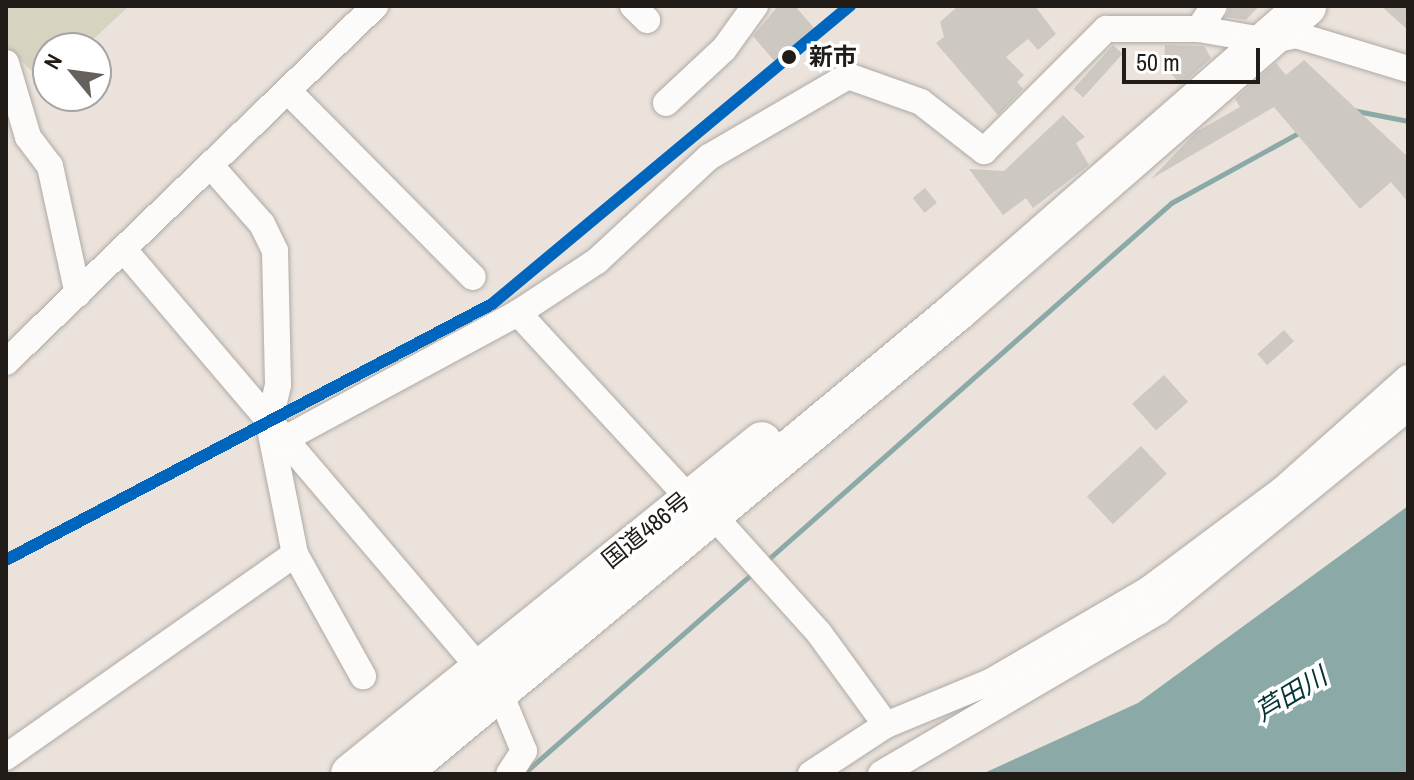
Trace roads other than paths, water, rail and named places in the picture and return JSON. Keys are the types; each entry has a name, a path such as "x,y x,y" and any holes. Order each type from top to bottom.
{"highway":[{"name":"国道486号","path":"351,774 489,680 699,504 958,310 1306,6"},
{"name":"国道486号","path":"399,774 489,680"}],"street":[{"path":"6,362 375,6"},
{"path":"666,103 724,49 755,6"},
{"path":"1199,29 1214,6"},
{"path":"276,432 518,313 597,261 709,157 848,76 921,102 984,151 1106,29 1199,29 1268,41 1296,35 1408,69"},
{"path":"6,63 28,137 50,166 78,294"},
{"path":"288,91 473,277"},
{"path":"211,166 262,224 275,251 276,432 295,554 363,676"},
{"path":"124,250 489,680 524,751 509,774"},
{"path":"518,313 819,633 886,725"},
{"path":"811,774 886,725 992,681 1148,590 1281,491 1408,378"},
{"path":"881,774 1159,611 1408,408"},
{"path":"6,757 295,554"}],"water":[{"name":"芦田川","path":"1408,506 1408,774 982,774 1138,703"}],"waterway":[{"path":"1352,110 1408,121"},
{"path":"764,563 1171,203 1300,132"},
{"path":"523,774 754,572"}],"place":[{"name":"新市","path":"789,57"}]}
